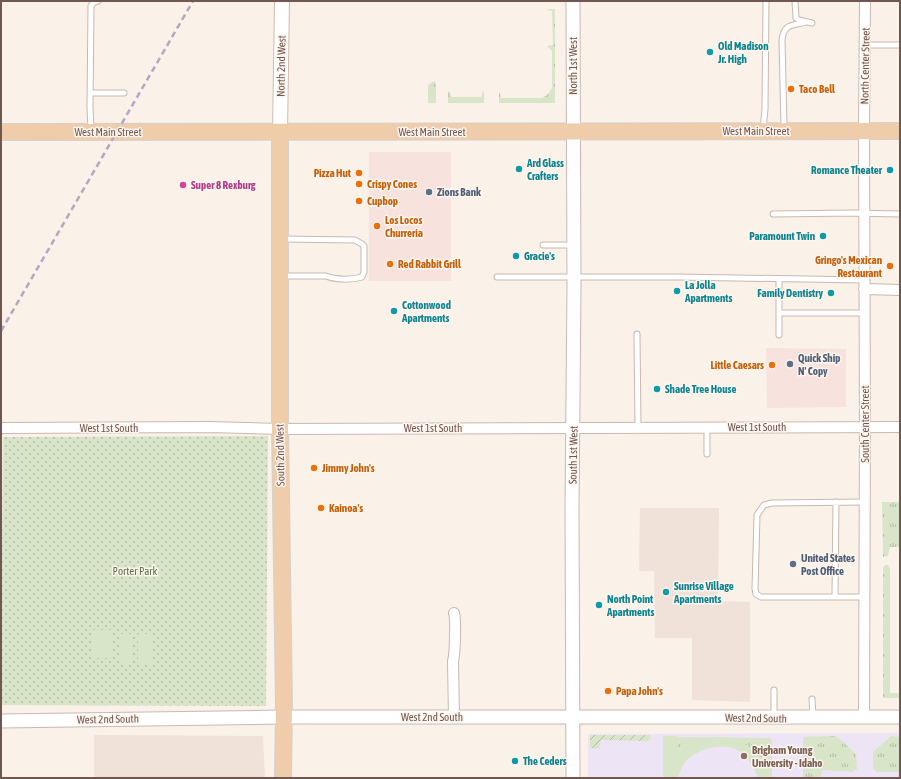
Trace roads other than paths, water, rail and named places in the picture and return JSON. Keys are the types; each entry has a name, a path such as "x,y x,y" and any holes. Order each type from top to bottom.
{"main road":[{"name":"North 2nd West","path":"280,132 282,1"},
{"name":"West Main Street","path":"1,132 900,131"},
{"name":"South 2nd West","path":"280,132 280,429 284,717 283,778"}],"street":[{"name":"North 1st West","path":"573,1 573,131"},
{"name":"North Center Street","path":"864,131 865,1"},
{"name":"South 1st West","path":"573,131 573,778"},
{"name":"South Center Street","path":"864,131 864,717"},
{"path":"864,285 900,290"},
{"name":"West 1st South","path":"1,428 208,427 280,429 900,427"},
{"path":"454,613 454,717"},
{"name":"West 2nd South","path":"1,721 284,717 900,717"}],"lane":[{"path":"91,132 91,6 93,3 98,1"},
{"path":"763,131 765,109 766,1"},
{"path":"795,1 796,18 812,23"},
{"path":"784,131 783,33 789,26 806,22"},
{"path":"865,45 900,45"},
{"path":"90,93 124,93"},
{"path":"773,214 900,214"},
{"path":"280,239 355,240 364,246 364,272 362,276 357,278 280,276"},
{"path":"543,245 574,245"},
{"path":"497,277 779,279 864,285"},
{"path":"779,279 779,335"},
{"path":"779,313 864,313"},
{"path":"638,334 638,428"},
{"path":"707,428 707,454"},
{"path":"835,597 836,502"},
{"path":"864,597 761,597 756,594 755,589 756,515 764,504 865,502"},
{"path":"774,690 774,718"},
{"path":"812,698 813,718"}],"railway":[{"path":"1,331 193,1"}],"place":[{"name":"Old Madison Jr. High","path":"710,52"},
{"name":"Taco Bell","path":"791,89"},
{"name":"Ard Glass Crafters","path":"519,169"},
{"name":"Romance Theater","path":"890,170"},
{"name":"Pizza Hut","path":"359,173"},
{"name":"Crispy Cones","path":"359,184"},
{"name":"Super 8 Rexburg","path":"183,185"},
{"name":"Zions Bank","path":"429,192"},
{"name":"Cupbop","path":"359,201"},
{"name":"Los Locos Churreria","path":"377,226"},
{"name":"Paramount Twin","path":"823,236"},
{"name":"Gracie's","path":"516,256"},
{"name":"Red Rabbit Grill","path":"390,264"},
{"name":"Gringo's Mexican Restaurant","path":"890,266"},
{"name":"La Jolla Apartments","path":"677,291"},
{"name":"Family Dentistry","path":"831,293"},
{"name":"Cottonwood Apartments","path":"394,311"},
{"name":"Quick Ship N' Copy","path":"790,364"},
{"name":"Little Caesars","path":"772,365"},
{"name":"Shade Tree House","path":"657,389"},
{"name":"Jimmy John's","path":"314,468"},
{"name":"Kainoa's","path":"321,508"},
{"name":"United States Post Office","path":"793,564"},
{"name":"Sunrise Village Apartments","path":"666,592"},
{"name":"North Point Apartments","path":"599,605"},
{"name":"Papa John's","path":"608,691"},
{"name":"Brigham Young University - Idaho","path":"744,756"},
{"name":"The Ceders","path":"515,761"}],"park label":[{"name":"Porter Park","path":"135,571"}]}
